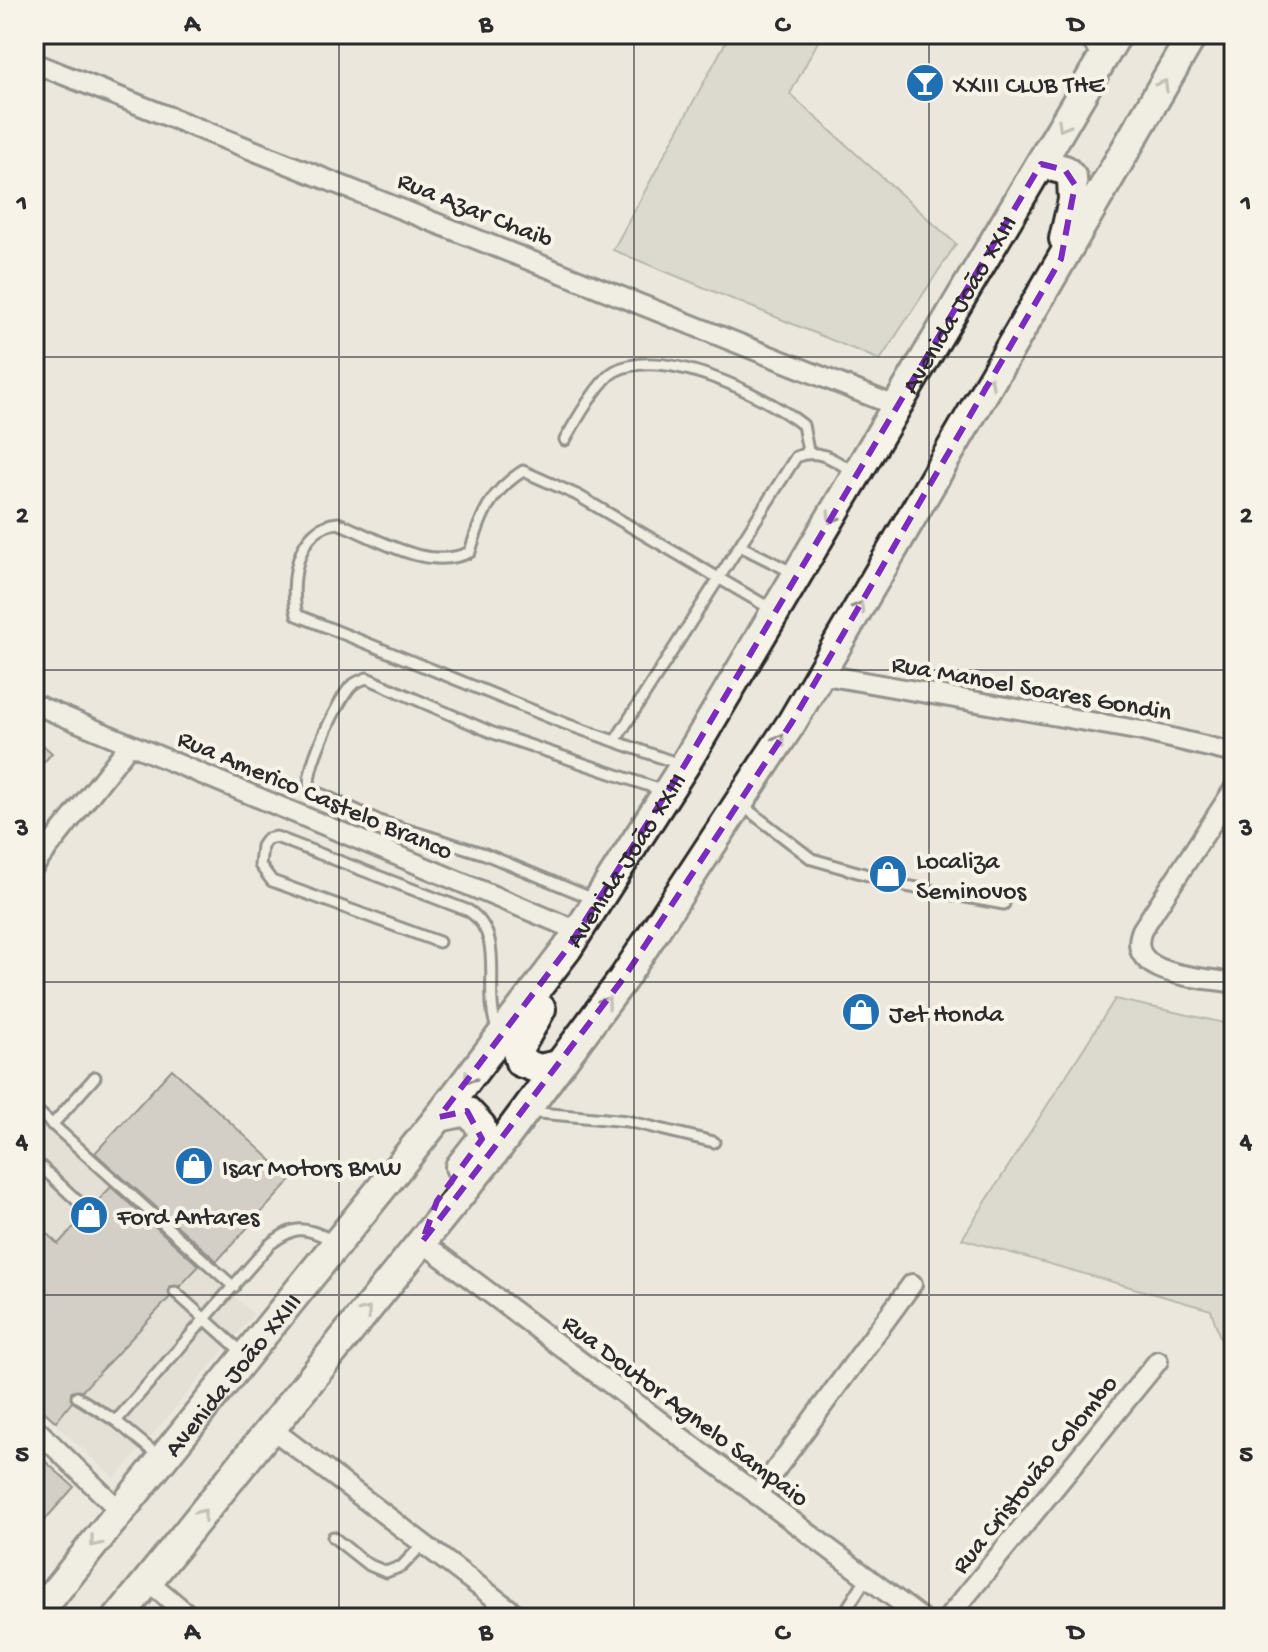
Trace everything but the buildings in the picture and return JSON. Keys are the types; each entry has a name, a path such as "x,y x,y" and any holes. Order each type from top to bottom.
{"main road":[{"name":"Avenida João XXIII","path":"34,1618 439,1117 572,940 684,766 1117,34"},
{"path":"118,1618 422,1242 623,979 740,804 819,674 1193,34"},
{"path":"1041,164 1065,170 1075,185 1061,259"},
{"path":"559,1065 529,1068 520,1062 517,1052 539,1014 572,940"},
{"path":"422,1242 437,1201 482,1139 481,1126 467,1111 439,1117"}],"street":[{"name":"Rua Azar Chaib","path":"34,63 898,407"},
{"name":"Rua Manoel Soares Gondin","path":"819,674 1142,731 1234,753"},
{"name":"Rua Americo Castelo Branco","path":"34,704 572,940"},
{"path":"34,866 130,744"},
{"path":"1234,789 1142,930 1138,949 1143,958 1155,967 1234,983"},
{"name":"Rua Doutor Agnelo Sampaio","path":"422,1242 921,1618"},
{"path":"757,1495 912,1284"},
{"name":"Rua Cristovão Colombo","path":"948,1618 1158,1361"},
{"path":"34,1427 120,1511"},
{"path":"272,1429 521,1618"},
{"path":"148,1581 192,1618"}],"lane":[{"path":"1083,34 1100,62"},
{"path":"565,440 613,372 641,362 707,374 788,413 803,425 808,451"},
{"path":"615,741 796,457 808,451 830,457 858,475"},
{"path":"684,766 297,615 293,597 297,563 310,536 325,524 338,523 422,558 454,559 470,552 489,503 502,484 523,471 577,495 719,575 776,612"},
{"path":"740,546 798,575"},
{"path":"597,901 485,854 382,822 310,789 308,782 321,741 351,685 367,678 493,733 668,792"},
{"path":"740,804 812,859 906,886 1004,904"},
{"path":"439,942 272,881 260,865 262,846 267,839 276,837 391,879 469,911 482,920 490,946 489,1002 500,1038"},
{"path":"52,1125 95,1077"},
{"path":"34,1108 234,1287"},
{"path":"525,1111 627,1121 714,1142"},
{"path":"34,1160 88,1211"},
{"path":"116,1421 269,1245 294,1229 310,1230 337,1242"},
{"path":"175,1292 247,1356"},
{"path":"77,1397 116,1421 163,1461"},
{"path":"333,1537 367,1564 386,1572 402,1566 423,1544"},
{"path":"841,1618 867,1577"}],"highlighted area":[{"path":"1041,164 1065,170 1075,185 1061,259 792,722 623,979 422,1242 437,1201 482,1139 467,1111 439,1117 567,949 684,766"}],"shaded area":[{"path":"730,34 822,34 790,94 956,244 880,360 613,250"},
{"path":"1115,999 1234,1025 1234,1381 1211,1310 962,1239"},
{"name":"Ford Antares","path":"34,1117 254,1314 115,1479 34,1404"}],"place":[{"name":"XXIII CLUB THE","path":"925,83"},
{"name":"Localiza Seminovos","path":"888,874"},
{"name":"Jet Honda","path":"861,1012"},
{"name":"Isar Motors BMW","path":"194,1166"},
{"name":"Ford Antares","path":"89,1215"}]}
